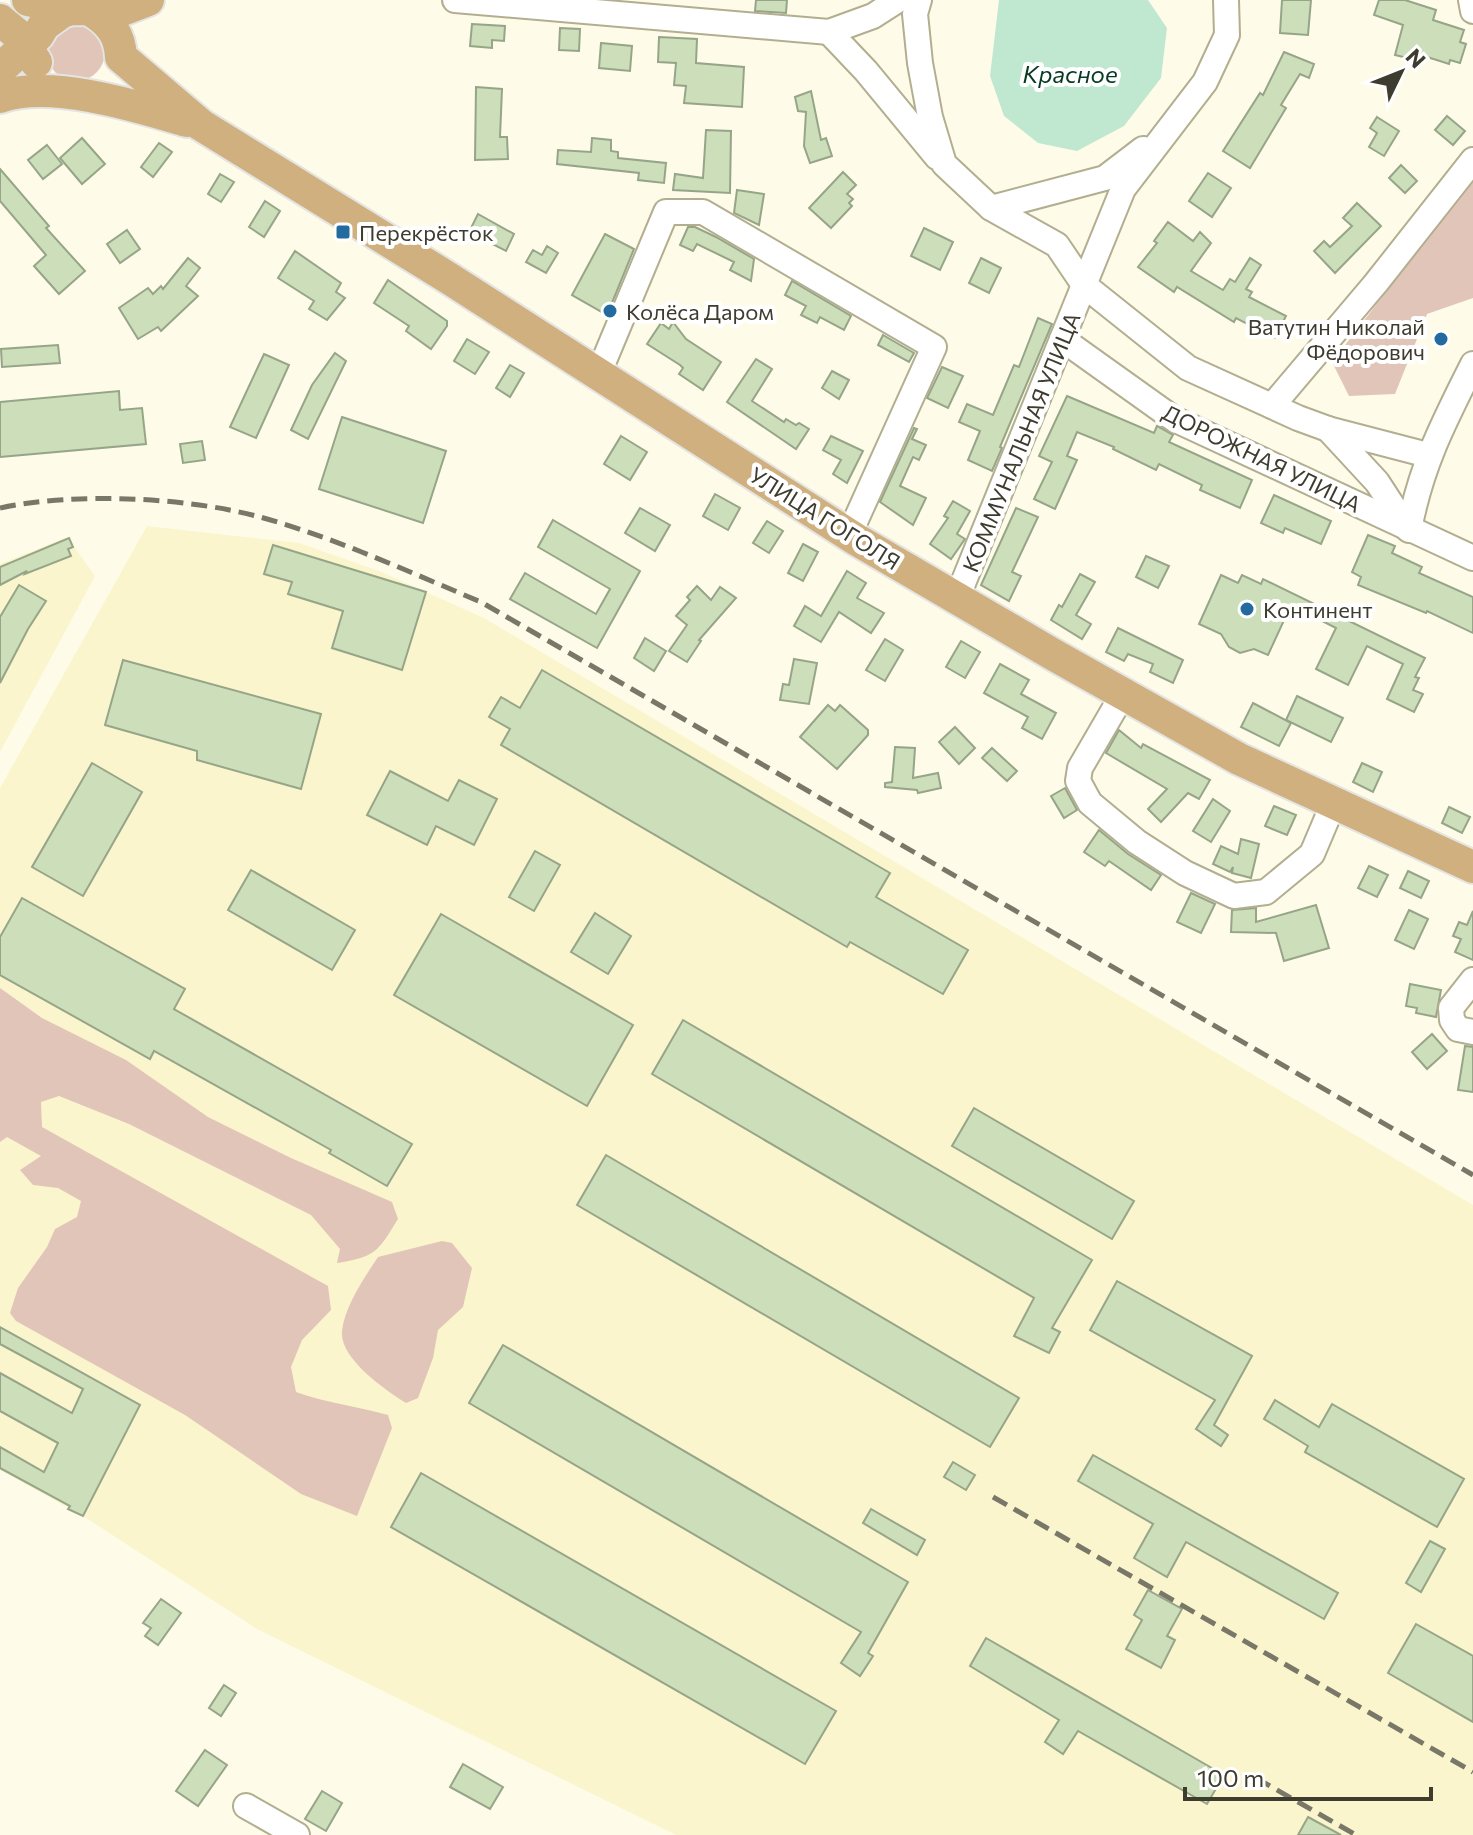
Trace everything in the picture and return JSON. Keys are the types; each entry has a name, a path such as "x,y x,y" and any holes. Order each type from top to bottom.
{"main road":[{"path":"28,0 82,10 122,10 148,0"},
{"path":"0,97 42,91 90,94 105,86 146,21 167,0"},
{"path":"0,69 34,48 53,17 82,10"},
{"name":"УЛИЦА ГОГОЛЯ","path":"82,10 103,18 120,42 121,57 201,125 450,279 849,535 1239,759 1473,867"},
{"path":"0,20 34,48 43,77 69,94"},
{"name":"УЛИЦА ГОГОЛЯ","path":"69,94 137,106 201,125"}],"street":[{"path":"455,0 829,32 873,16 898,0"},
{"path":"919,0 915,14 920,63 930,117 944,164"},
{"name":"КОММУНАЛЬНАЯ УЛИЦА","path":"957,598 1123,189 1205,82 1227,35 1226,0"},
{"path":"1471,0 1473,11"},
{"name":"КОММУНАЛЬНАЯ УЛИЦА","path":"829,32 944,164 991,208 1057,245 1084,285"},
{"path":"991,208 1105,178 1163,135"},
{"path":"1272,406 1376,283 1473,160"},
{"path":"598,375 666,212 703,212 934,347 849,535"},
{"path":"1084,285 1188,368 1328,429 1428,455"},
{"name":"ДОРОЖНАЯ УЛИЦА","path":"1062,339 1174,419 1473,558"},
{"path":"1409,530 1428,455 1473,364"},
{"path":"1328,429 1377,482 1409,530"},
{"path":"1123,694 1080,768 1078,781 1090,803 1137,842 1185,873 1234,896 1266,892 1312,854 1334,802"},
{"path":"1473,980 1451,1008 1452,1020 1458,1029 1473,1032"},
{"path":"246,1806 297,1835"}],"shaded area":[{"path":"76,23 97,31 105,52 97,73 76,81 55,73 47,52 55,31"},
{"path":"1473,179 1473,298 1427,314 1395,394 1349,396 1332,362"},
{"path":"147,526 299,543 379,571 484,618 1473,1205 1473,1835 676,1835 257,1629 83,1516 0,1470 0,788"},
{"path":"67,537 95,576 0,752 0,564"},
{"path":"0,988 42,1018 126,1060 208,1117 291,1158 392,1202 398,1219 380,1246 368,1255 337,1263 340,1249 311,1215 129,1124 59,1096 41,1102 42,1127 328,1286 331,1310 302,1340 291,1367 296,1392 388,1415 392,1428 357,1516 301,1494 185,1415 16,1321 10,1313 18,1288 47,1247 55,1229 77,1217 81,1201 58,1188 33,1185 20,1170 41,1156 7,1137 0,1142"},
{"path":"442,1241 452,1243 472,1268 463,1307 438,1330 433,1358 418,1398 406,1403 376,1382 355,1362 343,1341 344,1322 356,1292 378,1257"}],"water":[{"name":"Красное","path":"999,0 1148,0 1167,28 1161,78 1124,126 1077,151 1038,143 1004,116 990,76"}],"building":[{"path":"756,0 787,0 786,13 755,11"},
{"path":"1282,0 1311,0 1308,35 1280,33"},
{"path":"1379,0 1405,0 1436,10 1433,20 1464,30 1460,42 1466,44 1460,63 1450,60 1449,64 1418,54 1416,60 1395,55 1403,25 1374,15"},
{"path":"472,24 505,26 504,41 492,40 492,48 470,46"},
{"path":"560,28 580,29 579,51 559,50"},
{"path":"659,37 697,39 696,63 744,67 742,107 684,103 686,86 674,85 676,63 658,62"},
{"path":"601,43 632,46 630,71 599,68"},
{"path":"1284,52 1314,64 1309,78 1300,74 1281,105 1286,108 1250,168 1223,151 1260,93 1263,95"},
{"path":"476,87 502,89 500,137 507,137 508,159 475,160"},
{"path":"811,91 821,140 826,138 832,156 810,163 804,146 806,112 798,111 795,97"},
{"path":"1447,116 1465,131 1453,145 1435,130"},
{"path":"1377,117 1399,131 1384,156 1369,147 1377,133 1370,128"},
{"path":"706,130 731,131 730,193 673,190 675,174 703,178"},
{"path":"82,138 105,164 82,184 60,158"},
{"path":"592,138 611,140 611,151 618,152 618,158 666,163 664,183 638,180 639,173 557,164 558,150 591,152"},
{"path":"159,143 172,152 153,177 141,167"},
{"path":"47,145 62,164 43,179 28,160"},
{"path":"1401,165 1417,181 1405,193 1389,178"},
{"path":"0,169 49,226 46,228 85,271 59,294 34,266 46,255 0,201"},
{"path":"843,172 856,185 847,194 853,199 849,203 852,206 831,228 809,208"},
{"path":"1208,173 1231,188 1212,217 1189,201"},
{"path":"220,174 234,182 221,202 208,194"},
{"path":"737,190 764,194 759,225 734,213"},
{"path":"265,201 280,211 264,237 249,227"},
{"path":"1357,203 1381,226 1335,273 1314,251 1324,241 1330,247 1352,226 1343,218"},
{"path":"478,214 514,234 506,251 469,232"},
{"path":"1168,222 1193,241 1200,232 1211,243 1191,271 1223,290 1230,279 1235,282 1250,258 1261,265 1246,289 1252,292 1249,297 1286,316 1275,338 1236,318 1234,322 1177,287 1174,292 1138,267 1157,243 1154,241"},
{"path":"688,227 716,237 754,259 751,281 730,270 734,262 697,244 693,251 680,245"},
{"path":"924,228 953,242 940,270 911,256"},
{"path":"127,230 140,249 120,263 107,244"},
{"path":"605,234 634,249 607,315 572,295"},
{"path":"547,246 558,253 546,273 526,262 533,250 542,255"},
{"path":"295,251 341,283 336,292 345,298 327,320 309,309 314,301 278,278"},
{"path":"188,258 200,268 186,286 198,296 161,331 158,327 138,339 119,308 148,288 153,294 161,286 163,289"},
{"path":"981,258 1001,268 989,293 969,283"},
{"path":"388,280 447,321 447,326 431,349 406,331 409,326 374,303"},
{"path":"792,281 851,316 844,330 820,317 817,323 801,315 806,306 785,295"},
{"path":"1038,318 1052,324 992,471 968,460 980,431 959,422 967,404 993,415 1014,365 1019,367"},
{"path":"673,322 686,339 721,362 703,390 679,374 683,368 680,365 647,344 661,323 669,329"},
{"path":"883,335 914,353 909,362 878,345"},
{"path":"467,339 489,352 475,374 454,361"},
{"path":"58,345 60,363 2,367 1,349"},
{"path":"335,353 346,361 308,439 291,430 312,385"},
{"path":"264,354 289,365 256,438 230,427"},
{"path":"756,359 772,369 752,401 784,422 786,419 809,429 796,449 727,402"},
{"path":"510,365 524,373 510,397 496,388"},
{"path":"942,367 963,376 948,408 927,398"},
{"path":"832,371 849,380 839,399 822,388"},
{"path":"119,391 120,410 142,408 146,444 0,457 0,402"},
{"path":"1067,396 1154,433 1157,426 1173,435 1169,442 1252,480 1240,508 1200,490 1202,485 1159,464 1156,470 1114,447 1077,432 1067,456 1077,460 1055,509 1034,499 1052,462 1039,456"},
{"path":"342,417 446,451 423,523 319,489"},
{"path":"914,428 917,429 912,439 926,445 919,460 913,457 900,486 926,498 913,525 880,502"},
{"path":"621,436 647,452 630,480 604,464"},
{"path":"831,436 863,451 847,483 833,474 841,460 823,450"},
{"path":"202,441 205,460 183,463 180,444"},
{"path":"715,494 740,508 728,530 703,516"},
{"path":"1274,495 1331,521 1321,544 1285,528 1283,533 1261,523"},
{"path":"953,501 970,511 957,534 965,539 951,559 930,544 948,518 944,516"},
{"path":"640,508 670,525 655,551 625,533"},
{"path":"1016,508 1038,517 1012,572 1021,576 1009,601 981,585"},
{"path":"553,520 640,571 597,648 510,599 525,573 596,614 610,589 538,547"},
{"path":"767,521 783,531 769,553 753,543"},
{"path":"1368,535 1395,546 1392,553 1422,567 1419,573 1473,597 1473,633 1427,611 1358,585 1361,577 1352,572"},
{"path":"69,538 73,547 68,549 71,556 25,574 27,571 0,585 0,567"},
{"path":"803,544 818,552 803,581 788,573"},
{"path":"273,545 426,592 402,670 332,648 343,611 288,594 292,582 264,574"},
{"path":"1146,556 1169,566 1158,588 1136,577"},
{"path":"847,571 866,583 857,598 884,613 871,633 839,612 821,642 794,626 805,606 821,616"},
{"path":"1080,574 1095,582 1076,615 1091,624 1082,639 1051,620"},
{"path":"1221,575 1238,583 1242,575 1261,584 1263,579 1425,658 1415,677 1419,678 1413,690 1423,694 1414,712 1387,699 1403,664 1367,646 1348,685 1316,669 1336,628 1291,605 1268,655 1254,649 1240,653 1229,647 1221,634 1199,624"},
{"path":"19,585 46,601 0,683 0,617"},
{"path":"697,586 711,600 720,587 736,598 699,640 687,662 669,651 687,625 676,616"},
{"path":"1118,628 1183,660 1173,683 1150,672 1153,664 1128,654 1124,661 1106,652"},
{"path":"645,638 666,651 654,671 634,658"},
{"path":"885,639 903,650 885,681 866,670"},
{"path":"961,641 980,652 965,678 946,667"},
{"path":"794,659 817,663 809,704 780,700 783,684 789,685"},
{"path":"123,660 321,714 301,789 197,760 197,751 105,725"},
{"path":"1000,664 1029,680 1021,694 1056,713 1042,739 1022,728 1028,717 984,693"},
{"path":"542,670 890,873 876,897 968,950 943,994 850,942 847,947 501,745 510,729 489,717 501,697 520,708"},
{"path":"1297,696 1343,718 1331,742 1286,720"},
{"path":"1253,703 1291,723 1279,746 1241,727"},
{"path":"828,705 835,711 840,705 868,730 868,735 837,769 800,737"},
{"path":"955,727 975,748 959,764 939,742"},
{"path":"1119,730 1141,748 1143,744 1210,780 1199,799 1188,793 1161,822 1148,809 1167,789 1106,753"},
{"path":"895,747 915,748 913,778 938,773 941,788 918,793 917,790 885,787 885,783 892,782"},
{"path":"992,748 1017,771 1007,781 982,758"},
{"path":"92,763 142,792 83,896 32,867"},
{"path":"1362,763 1382,772 1373,792 1353,782"},
{"path":"390,771 448,801 459,780 497,799 474,845 436,826 427,845 367,815"},
{"path":"1065,788 1077,810 1064,818 1051,796"},
{"path":"1213,799 1230,811 1211,842 1193,831"},
{"path":"1274,806 1296,815 1287,835 1265,826"},
{"path":"1449,807 1470,817 1462,833 1442,823"},
{"path":"1099,830 1161,875 1151,890 1109,861 1105,866 1084,852"},
{"path":"1241,839 1259,844 1251,878 1232,873 1233,867 1230,872 1213,864 1221,846 1238,854"},
{"path":"535,851 560,865 534,911 509,897"},
{"path":"1369,866 1388,875 1377,897 1358,888"},
{"path":"251,870 355,930 332,970 228,910"},
{"path":"1408,871 1429,881 1421,898 1400,888"},
{"path":"1191,893 1215,904 1201,933 1177,922"},
{"path":"22,898 185,989 174,1009 412,1144 387,1186 329,1153 331,1150 154,1051 150,1059 0,975 0,937"},
{"path":"1316,905 1329,948 1284,961 1276,933 1231,932 1232,910 1256,908 1256,922"},
{"path":"1409,910 1428,919 1414,949 1395,940"},
{"path":"1473,911 1473,960 1455,952 1461,939 1453,936 1459,922 1467,925"},
{"path":"595,913 631,936 608,974 571,952"},
{"path":"441,914 633,1025 587,1106 394,995"},
{"path":"1410,984 1441,990 1436,1017 1416,1013 1417,1008 1406,1006"},
{"path":"683,1020 1092,1260 1052,1328 1060,1332 1049,1353 1014,1336 1034,1298 652,1074"},
{"path":"1432,1034 1447,1051 1427,1069 1412,1052"},
{"path":"1465,1046 1473,1047 1473,1092 1458,1090"},
{"path":"974,1108 1134,1201 1112,1239 952,1146"},
{"path":"606,1155 1019,1398 990,1447 577,1205"},
{"path":"1117,1281 1252,1356 1214,1425 1228,1435 1221,1446 1196,1429 1215,1400 1090,1330"},
{"path":"0,1327 140,1405 83,1516 0,1468 0,1447 44,1472 58,1443 0,1411 0,1373 72,1413 83,1389 0,1344"},
{"path":"503,1345 908,1582 868,1653 873,1656 860,1676 841,1663 861,1632 469,1403"},
{"path":"1275,1400 1319,1427 1332,1404 1464,1479 1437,1527 1305,1452 1308,1446 1264,1419"},
{"path":"1093,1455 1338,1593 1324,1619 1186,1542 1167,1577 1134,1558 1153,1524 1078,1481"},
{"path":"953,1462 975,1475 966,1490 944,1477"},
{"path":"421,1473 836,1711 805,1764 391,1527"},
{"path":"871,1509 925,1540 917,1555 863,1523"},
{"path":"1430,1541 1445,1549 1421,1592 1406,1583"},
{"path":"1148,1590 1182,1609 1167,1636 1175,1640 1161,1668 1126,1649 1142,1620 1134,1615"},
{"path":"161,1599 181,1613 158,1645 145,1636 151,1628 143,1623"},
{"path":"1416,1624 1473,1656 1473,1722 1388,1673"},
{"path":"986,1638 1224,1775 1207,1804 1078,1731 1063,1754 1045,1742 1059,1720 970,1666"},
{"path":"224,1685 236,1693 221,1716 209,1708"},
{"path":"205,1750 227,1765 198,1806 176,1791"},
{"path":"463,1764 503,1787 490,1809 450,1787"},
{"path":"322,1791 342,1803 326,1831 305,1819"},
{"path":"1308,1817 1341,1835 1298,1835"}],"railway":[{"path":"0,508 62,500 130,499 231,510 316,535 481,602 1473,1175"},
{"path":"993,1497 1473,1772"},
{"path":"1256,1778 1356,1835"}],"place":[{"name":"Перекрёсток","path":"343,232"},
{"name":"Колёса Даром","path":"610,311"},
{"name":"Ватутин Николай Фёдорович","path":"1441,339"},
{"name":"Континент","path":"1247,609"}]}
